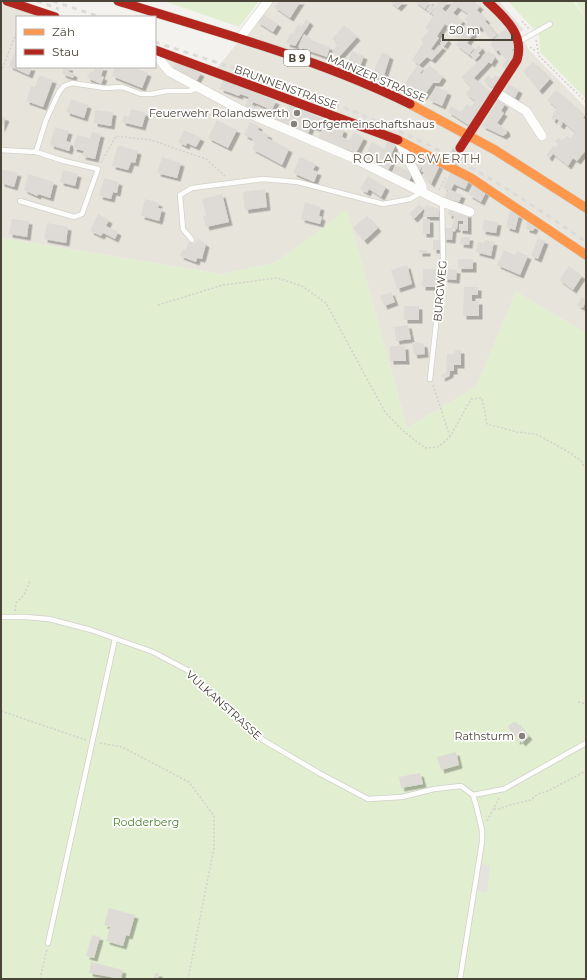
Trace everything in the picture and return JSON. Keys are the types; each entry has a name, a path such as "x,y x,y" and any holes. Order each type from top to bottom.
{"street":[{"path":"7,1 52,16"},
{"name":"MAINZER STRASSE","path":"118,1 239,39 335,72 393,97 469,134 586,208"},
{"path":"239,39 268,1"},
{"path":"460,148 520,54 520,41 511,26 487,1"},
{"name":"BRUNNENSTRASSE","path":"156,51 398,140 452,165 490,189 586,255"},
{"path":"156,53 170,72 240,110 338,150 438,200 470,212"},
{"path":"495,92 526,111 542,136"},
{"path":"398,140 422,186 422,192"}],"lane":[{"path":"2,1 29,15"},
{"path":"520,41 550,24"},
{"path":"36,152 46,120 59,92 64,86 72,83 106,88 122,87 141,94 152,94 167,91 189,91 199,88"},
{"path":"1,150 36,152 98,169 82,214 74,217 20,201"},
{"path":"192,240 183,228 180,195 192,188 263,179 298,182 383,204 410,199 422,192"},
{"name":"BURGWEG","path":"430,379 443,259 438,200"},
{"name":"VULKANSTRASSE","path":"1,617 49,619 91,630 153,652 189,671 263,740 319,774 368,798 402,797 434,789 461,786 473,795"},
{"path":"48,943 115,639"},
{"path":"460,979 482,842 482,830 473,795 504,789 586,743"}],"path":[{"path":"518,17 533,34 539,56 586,102"},
{"path":"1,72 16,34"},
{"path":"98,169 116,136 151,140 206,159 232,183"},
{"path":"438,200 452,165"},
{"path":"158,305 223,285 277,278 302,286 326,303 385,412 402,430 425,448 438,447 450,436 471,399 482,398 487,424 517,432 536,434 567,451 581,461 586,469"},
{"path":"430,379 450,436"},
{"path":"15,617 16,603 24,595 30,581"},
{"path":"578,702 586,704"},
{"path":"1,711 93,742 122,747 189,782 214,816 214,848 188,979"},
{"path":"494,809 531,800 538,794 548,791 586,771"},
{"path":"482,830 504,789"},
{"path":"40,979 48,943"}],"shaded area":[{"path":"272,1 490,1 515,26 529,50 586,108 586,333 516,292 476,387 407,428 347,210 275,263 222,274 1,238 1,3 40,16 16,16 16,68 156,68 156,54 211,75"},
{"path":"494,1 499,1 524,30 521,32"},
{"path":"481,864 490,866 487,893 477,891"}],"green space":[{"path":"164,1 259,1 239,27"},
{"path":"508,1 573,1 586,19 586,99 540,52 539,35"},
{"path":"575,1 586,1 586,18 585,17"},
{"name":"Rodderberg","path":"347,209 407,428 476,387 516,292 586,333 586,979 1,979 1,238 222,274 275,263"}],"building":[{"path":"280,1 301,1 290,18 274,7"},
{"path":"389,1 404,1 398,8"},
{"path":"414,1 431,1 425,9"},
{"path":"439,1 449,1 442,9 446,12 454,1 473,1 480,6 477,10 487,20 485,21 497,35 491,40 481,26 479,29 477,27 467,43 474,48 469,55 456,45 460,40 456,37 467,22 464,19 468,14 458,7 453,13 463,21 459,27 454,24 451,29 445,24 437,36 439,38 431,49 434,51 439,45 443,47 432,60 427,57 419,65 412,60 423,43 421,40 429,30 425,28 434,15 431,14"},
{"path":"430,4 435,7 431,13 426,10"},
{"path":"263,14 278,24 273,32 257,22"},
{"path":"306,19 310,22 295,46 286,43 291,32 293,34 298,24 302,26"},
{"path":"344,25 357,37 339,57 332,51 338,44 332,39"},
{"path":"506,28 513,37 511,39 516,46 512,50 517,55 508,69 502,66 506,59 498,50 496,52 491,46 492,41"},
{"path":"304,34 313,41 330,47 327,57 298,47"},
{"path":"445,37 448,40 444,46 440,43"},
{"path":"479,45 482,49 478,53 480,55 475,60 470,55"},
{"path":"16,49 16,68 32,68 29,75 9,66"},
{"path":"352,51 364,56 359,69 347,65"},
{"path":"489,51 495,58 491,64 489,62 474,78 490,92 470,126 448,112 451,106 461,112 467,104 471,107 475,101 466,94 471,87 461,77"},
{"path":"382,52 390,56 383,79 372,75"},
{"path":"176,62 201,73 196,82 172,72"},
{"path":"533,62 550,79 539,91 523,71"},
{"path":"418,65 424,69 420,73 421,74 429,65 443,77 439,83 433,83 423,97 404,88 408,78"},
{"path":"64,68 70,68 68,71 74,74 73,78 62,74"},
{"path":"95,68 104,68 101,76 104,77 101,84 87,78 90,71 93,72"},
{"path":"115,68 135,68 148,73 142,88 112,76"},
{"path":"39,75 53,80 43,107 26,101 31,86 35,87"},
{"path":"488,75 493,79 495,75 500,78 492,88 484,81"},
{"path":"223,80 276,101 272,110 286,115 290,105 326,120 322,128 327,130 330,124 344,130 342,137 349,140 354,132 364,138 356,153 318,139 322,130 311,126 308,134 264,116 267,108 253,102 252,105 259,108 257,114 244,109 249,97 240,94 239,96 220,89"},
{"path":"509,84 519,90 515,98 504,92"},
{"path":"436,86 448,92 442,106 429,100"},
{"path":"556,90 585,115 583,118 586,120 586,150 577,161 573,158 568,166 552,153 549,158 546,155 553,146 556,147 558,144 555,141 558,138 562,140 567,136 571,138 575,132 563,122 561,126 557,123 559,121 556,118 554,121 551,118 557,108 547,100"},
{"path":"71,99 88,105 84,118 66,112"},
{"path":"498,100 505,104 501,111 504,113 497,123 506,129 507,133 503,136 482,126"},
{"path":"131,109 146,113 142,127 122,122 124,115 129,117"},
{"path":"95,110 113,112 111,126 94,123"},
{"path":"1,116 6,118 1,129"},
{"path":"217,120 237,130 228,148 208,138"},
{"path":"250,122 259,126 258,130 269,135 267,138 289,149 282,165 252,149 256,142 244,135"},
{"path":"55,127 69,131 66,141 71,143 69,151 50,145"},
{"path":"184,130 201,138 196,147 187,143 186,146 178,142"},
{"path":"92,132 101,134 95,159 82,156 84,151 73,148 77,135 90,138"},
{"path":"388,140 396,144 389,160 393,162 387,172 364,158 372,142 384,149"},
{"path":"118,145 138,151 135,163 131,162 128,170 112,166"},
{"path":"162,157 181,163 177,178 157,173"},
{"path":"300,157 316,164 313,170 318,172 314,182 293,173"},
{"path":"427,158 440,165 431,184 423,176 425,173 421,171"},
{"path":"417,162 423,166 418,172 414,165"},
{"path":"395,165 413,173 408,183 391,175"},
{"path":"1,169 18,173 14,187 1,183"},
{"path":"63,170 78,174 75,186 60,182"},
{"path":"451,172 469,181 465,189 454,184 451,190 462,195 459,202 444,198 448,190 443,188"},
{"path":"28,174 54,182 50,198 38,194 37,196 24,190"},
{"path":"368,176 386,187 381,197 369,189 367,193 360,189"},
{"path":"104,178 119,182 117,193 113,192 111,199 99,196"},
{"path":"475,183 487,190 481,202 469,195"},
{"path":"265,189 267,207 245,210 243,192"},
{"path":"222,194 229,222 206,227 203,216 206,215 202,199"},
{"path":"145,199 159,203 158,208 162,209 159,221 141,216"},
{"path":"305,202 321,207 319,216 322,217 320,224 301,219"},
{"path":"419,204 424,209 414,219 409,214"},
{"path":"426,205 439,209 439,217 423,217"},
{"path":"449,210 455,211 454,213 468,214 468,231 459,230 459,224 463,224 463,221 458,221 457,229 453,229 452,240 443,239 443,228 452,228 454,216 448,215"},
{"path":"510,211 519,215 515,230 506,227"},
{"path":"98,214 109,220 106,226 118,232 115,239 103,233 101,236 90,231"},
{"path":"367,216 378,228 364,241 353,228"},
{"path":"12,219 29,221 27,237 9,234"},
{"path":"423,219 430,219 430,234 423,234"},
{"path":"484,220 498,222 496,233 482,231"},
{"path":"527,222 535,227 533,231 526,229"},
{"path":"47,223 68,227 66,243 44,239"},
{"path":"461,237 470,237 469,245 460,244"},
{"path":"197,238 206,244 202,259 197,258 196,262 180,256 183,249 186,250 189,242 195,244"},
{"path":"538,238 545,241 538,259 531,256"},
{"path":"433,240 440,240 440,250 433,250"},
{"path":"485,240 494,242 491,256 476,252 478,242 484,243"},
{"path":"419,250 427,250 427,253 419,253"},
{"path":"504,250 515,255 517,251 528,256 520,275 497,265"},
{"path":"458,259 473,259 473,269 458,269"},
{"path":"407,265 412,284 397,289 391,270"},
{"path":"569,266 582,276 573,290 559,280"},
{"path":"423,269 437,269 436,287 422,287"},
{"path":"445,269 457,270 456,280 444,279"},
{"path":"464,287 478,287 478,295 472,295 472,301 479,301 479,316 463,316"},
{"path":"391,292 395,302 384,306 380,296"},
{"path":"582,297 586,300 583,308 577,305"},
{"path":"404,306 419,306 419,320 404,320"},
{"path":"408,325 411,339 396,341 394,327"},
{"path":"416,342 424,344 425,354 414,355 412,343"},
{"path":"390,346 405,346 406,361 390,361"},
{"path":"455,350 461,350 461,365 454,365 454,371 450,371 450,374 442,378 441,375 446,373 447,354 455,354"},
{"path":"516,722 529,736 522,743 520,740 516,741 517,737 509,729 508,726"},
{"path":"456,752 459,765 441,770 437,757"},
{"path":"420,773 423,784 401,788 399,777"},
{"path":"109,908 135,915 129,936 126,935 123,946 106,941 110,927 104,925"},
{"path":"92,935 100,937 94,958 86,956"},
{"path":"91,962 123,970 121,979 89,973"},
{"path":"155,973 159,973 158,979 153,979"}],"tunnel":[{"path":"453,163 460,148"}],"railway":[{"path":"37,1 59,9"},
{"path":"53,1 97,16"},
{"path":"156,42 335,104 406,134 459,161 496,183 586,242"}],"traffic: slow":[{"path":"410,104 495,150 586,208"},
{"path":"398,140 471,178 586,255"}],"traffic: jam":[{"path":"7,1 52,16"},
{"path":"118,1 303,59 410,104"},
{"path":"460,148 517,60 519,51 516,34 500,13 487,1"},
{"path":"156,50 398,140"}],"place":[{"name":"Feuerwehr Rolandswerth","path":"297,113"},
{"name":"Dorfgemeinschaftshaus","path":"294,124"},
{"name":"Rathsturm","path":"522,736"}],"district":[{"name":"ROLANDSWERTH","path":"417,158"}]}
